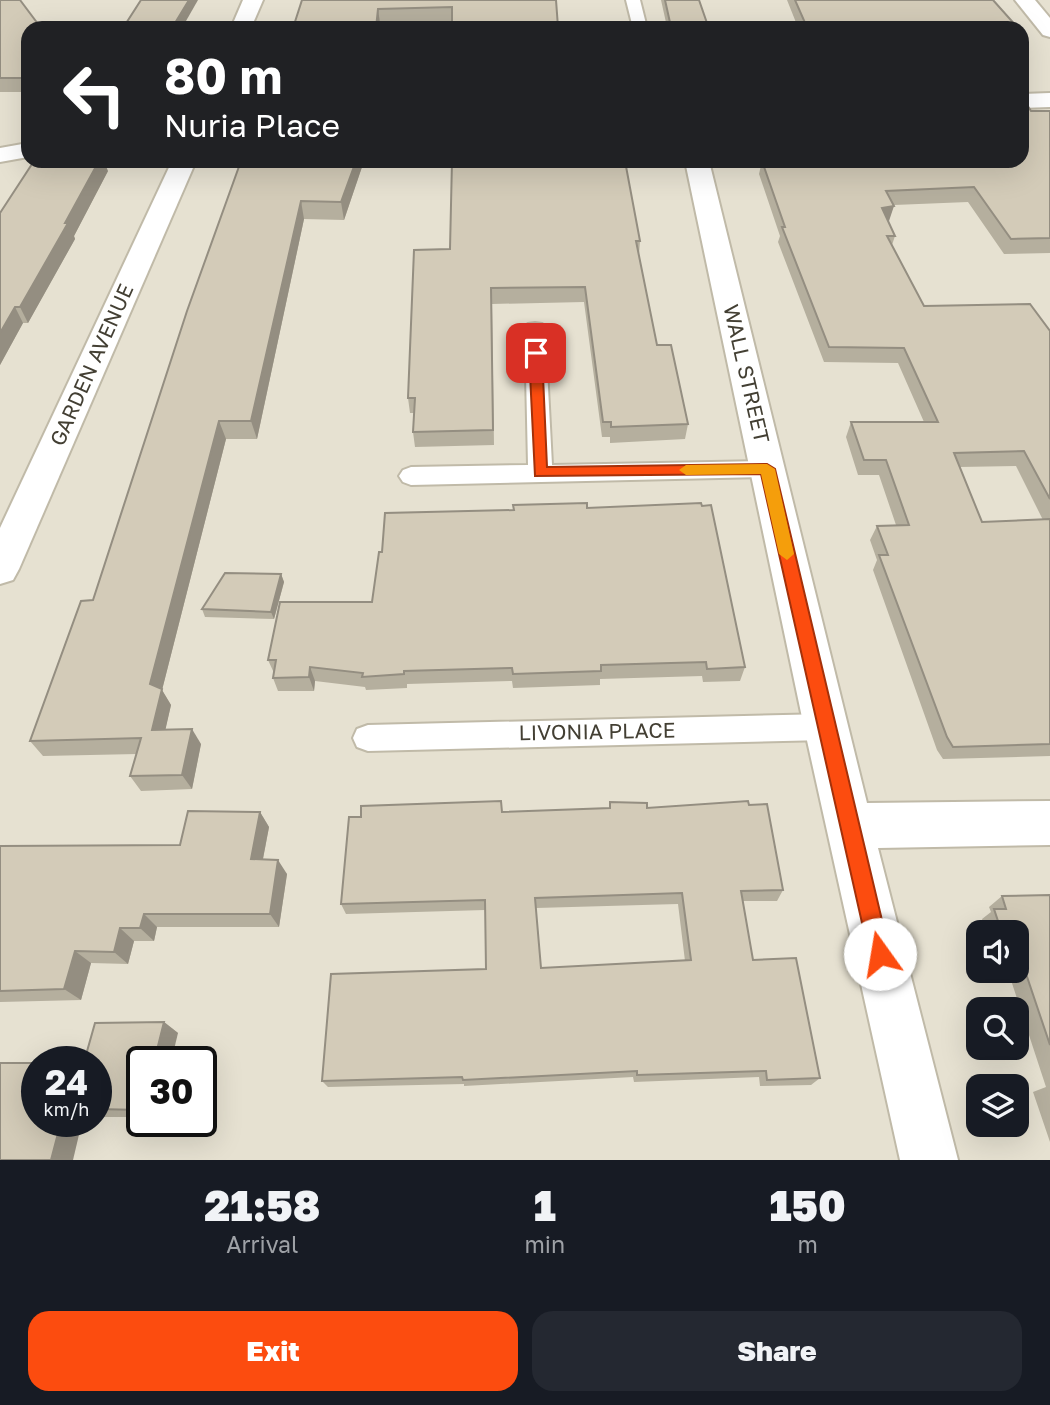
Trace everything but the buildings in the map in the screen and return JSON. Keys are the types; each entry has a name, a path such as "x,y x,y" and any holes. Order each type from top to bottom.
{"street":[{"path":"244,21 253,0"},
{"path":"1025,0 1050,31"},
{"path":"1029,101 1050,100"},
{"path":"0,155 21,151"},
{"name":"GARDEN AVENUE","path":"0,569 181,168"},
{"name":"WALL STREET","path":"699,168 826,727 929,1160"},
{"path":"849,826 1050,823"}],"lane":[{"path":"633,0 638,21"},
{"path":"535,330 540,473"},
{"path":"411,476 767,469"},
{"name":"LIVONIA PLACE","path":"368,738 826,727"}],"shaded area":[{"path":"0,0 1050,0 1050,1160 0,1160"}],"slow traffic":[{"path":"686,470 767,469 787,554"}],"route":[{"path":"536,353 540,473 767,469 880,954"}]}
